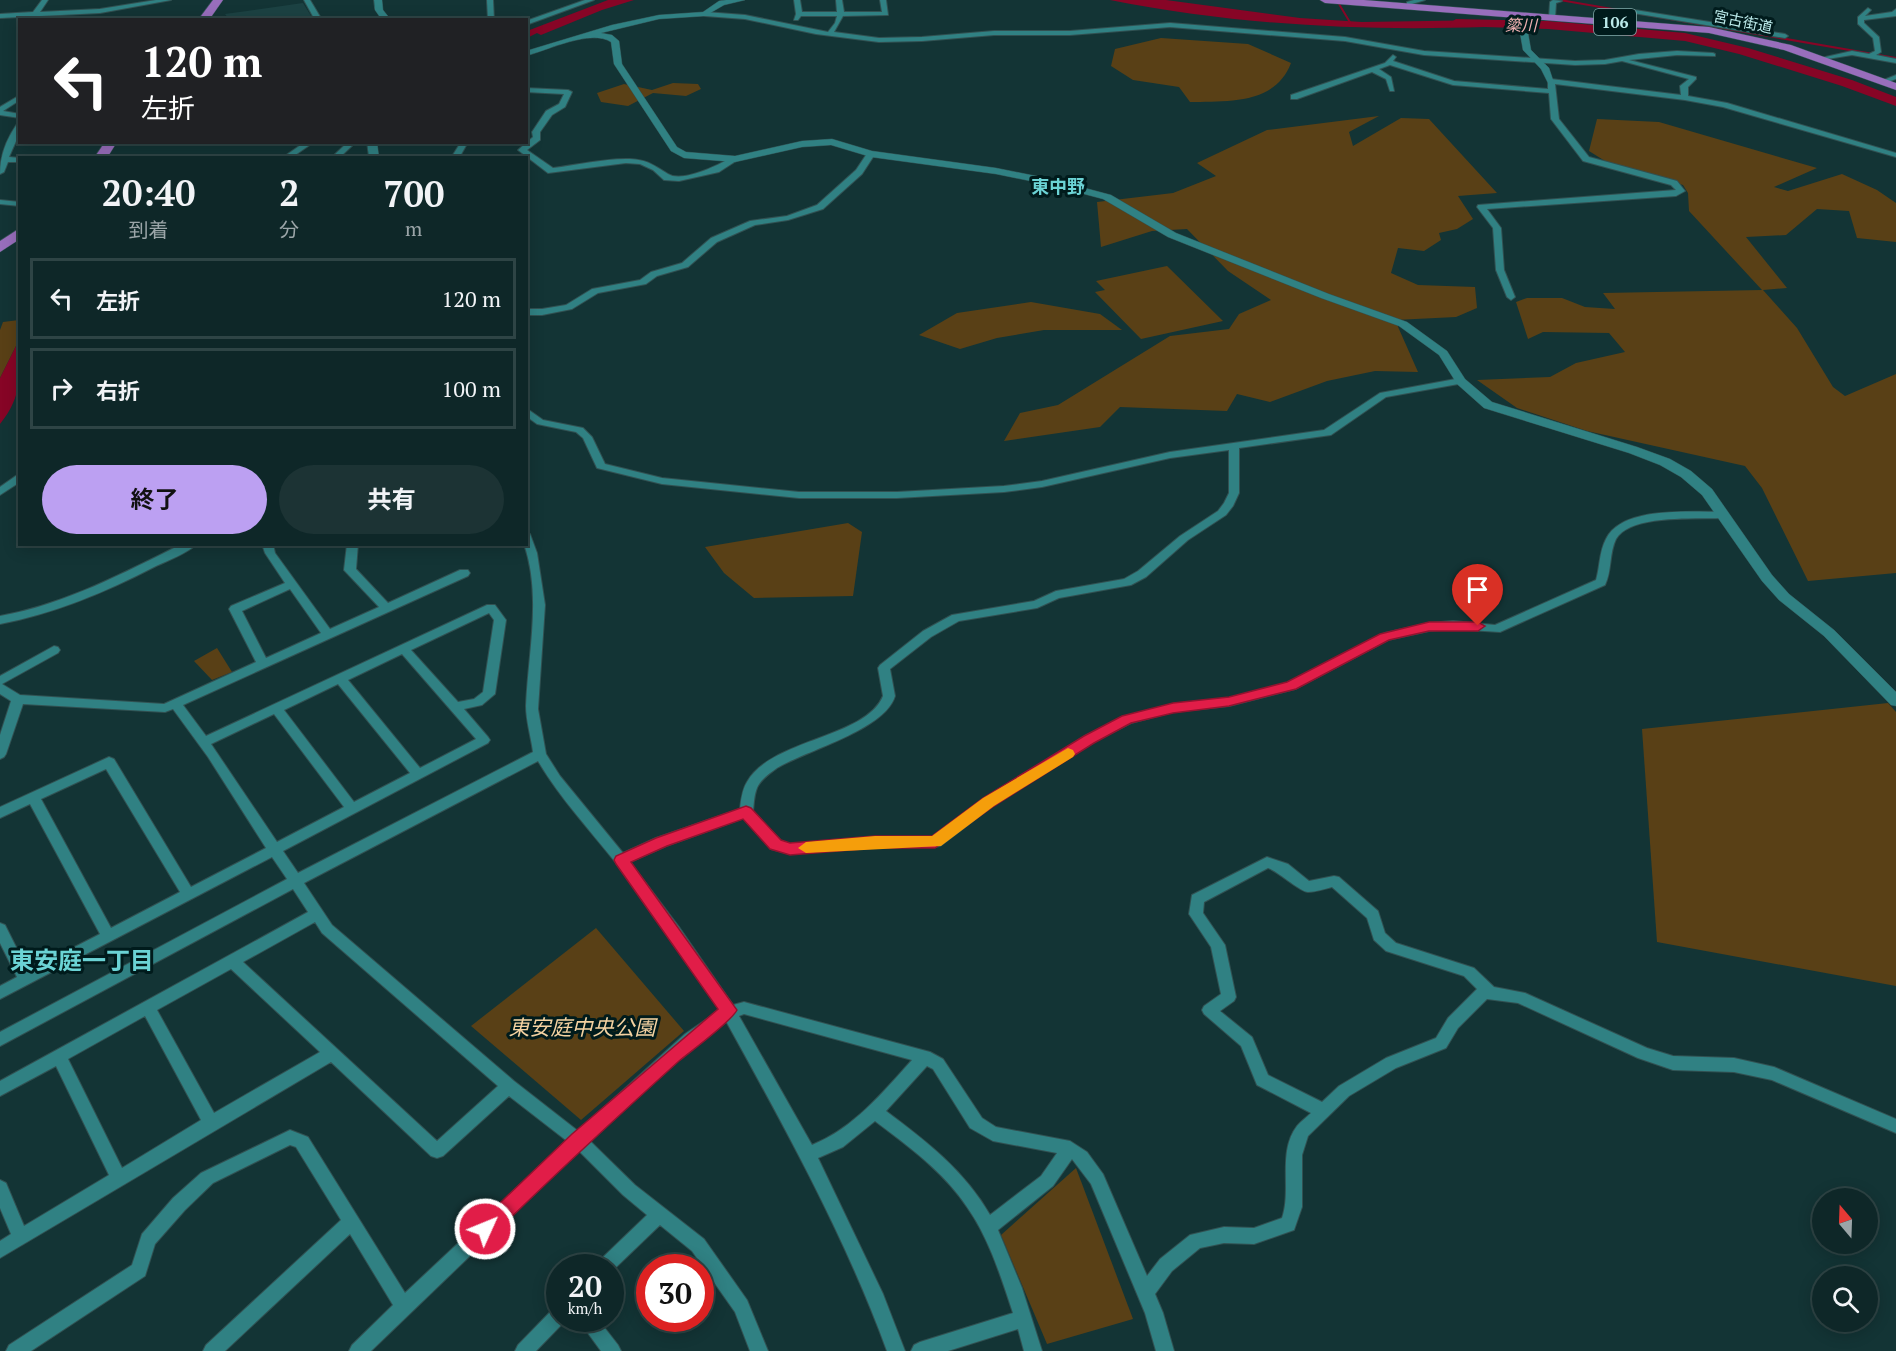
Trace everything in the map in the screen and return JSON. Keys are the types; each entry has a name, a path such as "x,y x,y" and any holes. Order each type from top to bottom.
{"highway":[{"path":"204,18 218,0"},
{"path":"214,18 227,0"},
{"name":"宮古街道","path":"1325,0 1522,18 1552,18 1709,30 1764,42 1823,59 1896,87"},
{"path":"0,248 18,234"},
{"path":"0,255 18,242"}],"street":[{"path":"35,14 45,0"},
{"path":"112,9 114,0"},
{"path":"0,16 99,11 168,0"},
{"path":"307,0 318,18"},
{"path":"378,0 379,10 385,18"},
{"path":"490,0 491,18"},
{"path":"528,22 591,0"},
{"path":"705,14 722,3 741,0"},
{"path":"789,26 799,14 797,0"},
{"path":"829,34 836,28 842,14 839,0"},
{"path":"799,14 886,14 882,0"},
{"path":"1409,7 1409,3 1422,0"},
{"path":"1552,18 1553,2 1559,1"},
{"path":"1861,19 1895,14 1896,7"},
{"path":"1868,10 1861,19 1861,24 1876,37 1878,52 1872,55"},
{"path":"96,18 99,11"},
{"path":"1635,12 1785,36"},
{"path":"528,53 589,34 659,17 705,14 745,16 829,34 900,40 994,33 1070,33 1170,25 1206,26 1346,39 1399,50 1468,57 1533,58 1586,63 1677,53 1713,55"},
{"path":"1511,297 1500,270 1497,228 1481,207 1676,194 1681,191 1674,183 1586,159 1556,119 1551,86 1545,66 1533,58 1525,47 1522,18"},
{"path":"589,34 609,37 615,41 618,64 674,149 684,155 735,159 816,143 844,144 871,154 996,171 1107,197 1172,235 1335,300 1403,324 1443,353 1461,381 1488,405 1665,462 1686,474 1707,492 1767,578 1784,597 1829,633 1896,701"},
{"path":"1294,97 1373,69 1388,62 1399,50"},
{"path":"1823,59 1847,53 1872,55 1896,61"},
{"path":"1622,59 1694,78 1684,86 1685,98"},
{"path":"1388,62 1453,82 1551,86 1685,98 1724,105 1896,155"},
{"path":"1373,69 1389,78 1392,90"},
{"path":"1882,82 1896,77"},
{"path":"528,90 568,92 562,105 549,113 536,132 537,138 522,150 551,171 626,161 641,162 656,168 667,178 679,179 716,170 735,159"},
{"path":"0,102 17,101"},
{"path":"0,111 17,101"},
{"path":"0,111 18,116"},
{"path":"0,172 3,159 18,130"},
{"path":"288,156 308,144"},
{"path":"336,156 351,144"},
{"path":"528,312 569,307 595,291 643,282 654,274 685,265 714,240 753,223 788,218 820,207 859,172 871,154"},
{"path":"3,159 18,160"},
{"path":"0,202 18,204"},
{"path":"528,413 540,422 579,430 587,437 601,466 662,481 799,495 897,495 1004,489 1042,484 1170,455 1327,433 1383,395 1461,381"},
{"path":"746,812 752,782 769,766 864,722 880,711 889,695 884,668 927,634 956,618 1037,604 1056,595 1127,582 1142,574 1184,538 1222,513 1229,504 1234,493 1234,446"},
{"path":"0,492 18,478"},
{"path":"746,812 776,845 790,849 875,842 935,842 989,802 1089,739 1127,720 1173,708 1229,702 1291,686 1385,637 1429,627 1453,625 1496,629 1565,596 1601,582 1614,533 1627,524 1658,518 1723,515"},
{"path":"528,542 532,553 539,604 532,710 540,754 555,779 621,860 728,1010 808,1154 877,1300 896,1351"},
{"path":"0,620 22,617 69,602 188,546"},
{"path":"268,546 270,553 327,633"},
{"path":"353,546 350,570 386,607"},
{"path":"0,688 18,699 165,708 262,662 464,573"},
{"path":"262,662 235,609 292,584"},
{"path":"204,742 491,608 500,620 489,694 478,702 456,707"},
{"path":"0,993 484,740 404,649"},
{"path":"0,681 54,650"},
{"path":"340,678 418,774"},
{"path":"0,754 18,699"},
{"path":"175,703 204,742 327,929 509,1086 578,1140 659,1215 698,1245 741,1306 759,1351"},
{"path":"276,708 352,809"},
{"path":"0,1039 295,881 540,754"},
{"path":"0,813 109,762 188,893"},
{"path":"33,797 108,935"},
{"path":"621,860 661,842 746,812"},
{"path":"1323,1111 1262,1080 1247,1042 1209,1010 1230,997 1218,945 1196,915 1197,899 1267,862 1283,868 1307,888 1334,881 1373,915 1379,936 1391,947 1469,972 1489,992"},
{"path":"0,1089 317,914"},
{"path":"0,929 25,979"},
{"path":"232,961 438,1150 509,1086"},
{"path":"1145,1293 1166,1265 1196,1241 1224,1235 1254,1236 1288,1224 1294,1207 1294,1155 1302,1132 1344,1091 1391,1063 1441,1043 1453,1023 1484,992 1520,997 1643,1053 1673,1063 1734,1065 1774,1074 1896,1126"},
{"path":"147,1008 211,1123"},
{"path":"358,1351 578,1140 704,1029 728,1010 744,1008 925,1058 938,1064 976,1123 993,1134 1070,1148 1081,1157 1097,1179 1145,1293 1165,1351"},
{"path":"0,1250 331,1054"},
{"path":"58,1056 119,1178"},
{"path":"808,1154 837,1142 876,1112 925,1058"},
{"path":"876,1112 910,1138 963,1188 988,1227 1033,1351"},
{"path":"15,1351 139,1270 148,1239 178,1204 207,1178 290,1137 302,1142 404,1307"},
{"path":"988,1227 1047,1181 1070,1148"},
{"path":"0,1188 21,1238"},
{"path":"619,1254 659,1215"},
{"path":"212,1351 350,1223"},
{"path":"920,1351 1022,1319"},
{"path":"524,1351 546,1328"},
{"path":"597,1332 612,1351"}],"shaded area":[{"path":"608,0 634,0 602,10 541,35 537,33 528,38 528,31"},
{"path":"1110,0 1166,0 1300,18 1362,22 1491,20 1485,27 1343,27 1251,21 1158,9"},
{"path":"303,3 312,18 228,18 225,14"},
{"path":"18,342 16,394 13,404 0,424 0,378"}],"green space":[{"path":"1161,38 1248,44 1291,63 1284,77 1262,94 1234,100 1190,102 1179,87 1133,80 1111,66 1115,49"},
{"path":"673,83 698,84 701,89 686,96 653,93 628,106 601,102 597,93 624,84 652,90"},
{"path":"1379,116 1349,132 1353,146 1401,118 1429,119 1497,193 1458,196 1473,219 1457,229 1439,233 1441,240 1424,251 1398,248 1391,273 1418,285 1475,287 1477,308 1456,317 1395,320 1418,372 1375,371 1327,381 1270,402 1237,394 1227,411 1120,407 1100,427 1004,441 1020,413 1058,405 1170,336 1229,329 1239,314 1271,300 1228,271 1187,229 1152,231 1101,247 1097,202 1173,193 1216,176 1197,163 1267,130"},
{"path":"1597,119 1659,122 1817,168 1774,187 1788,191 1842,174 1877,190 1896,203 1896,242 1857,238 1849,211 1817,209 1786,235 1746,237 1787,288 1763,290 1797,328 1833,387 1845,396 1896,374 1896,573 1808,581 1762,488 1745,466 1587,431 1517,408 1477,380 1550,377 1576,363 1625,352 1609,333 1543,332 1528,339 1516,302 1527,298 1562,298 1585,307 1615,309 1603,293 1762,290 1689,211 1688,193 1683,185 1605,161 1589,151"},
{"path":"1167,266 1223,321 1141,339 1095,292 1105,290 1096,281"},
{"path":"1031,302 1100,314 1122,330 1044,330 997,338 960,349 919,335 957,313"},
{"path":"18,320 18,342 0,378 0,330 3,322"},
{"path":"848,523 862,532 853,596 754,598 724,573 705,547"},
{"path":"217,648 232,672 212,680 194,661"},
{"path":"1888,703 1896,712 1896,986 1657,942 1642,729"},
{"name":"東安庭中央公園","path":"596,928 684,1031 581,1120 471,1026"},
{"path":"1076,1168 1133,1319 1047,1344 1001,1235"}],"waterway":[{"path":"1560,0 1896,58"},
{"path":"1339,4 1351,24"},
{"name":"簗川","path":"1456,23 1548,25 1685,37 1743,51 1847,83 1896,102"}],"slow traffic":[{"path":"806,848 875,842 935,842 989,802 1068,754"}],"district":[{"name":"東中野","path":"1058,187"},
{"name":"東安庭一丁目","path":"82,961"}],"route":[{"path":"485,1229 578,1140 728,1010 674,931 621,860 661,842 746,812 776,845 790,849 875,842 935,842 989,802 1087,743 1089,739 1127,720 1173,708 1229,702 1291,686 1354,651 1385,637 1429,627 1478,626"}]}
